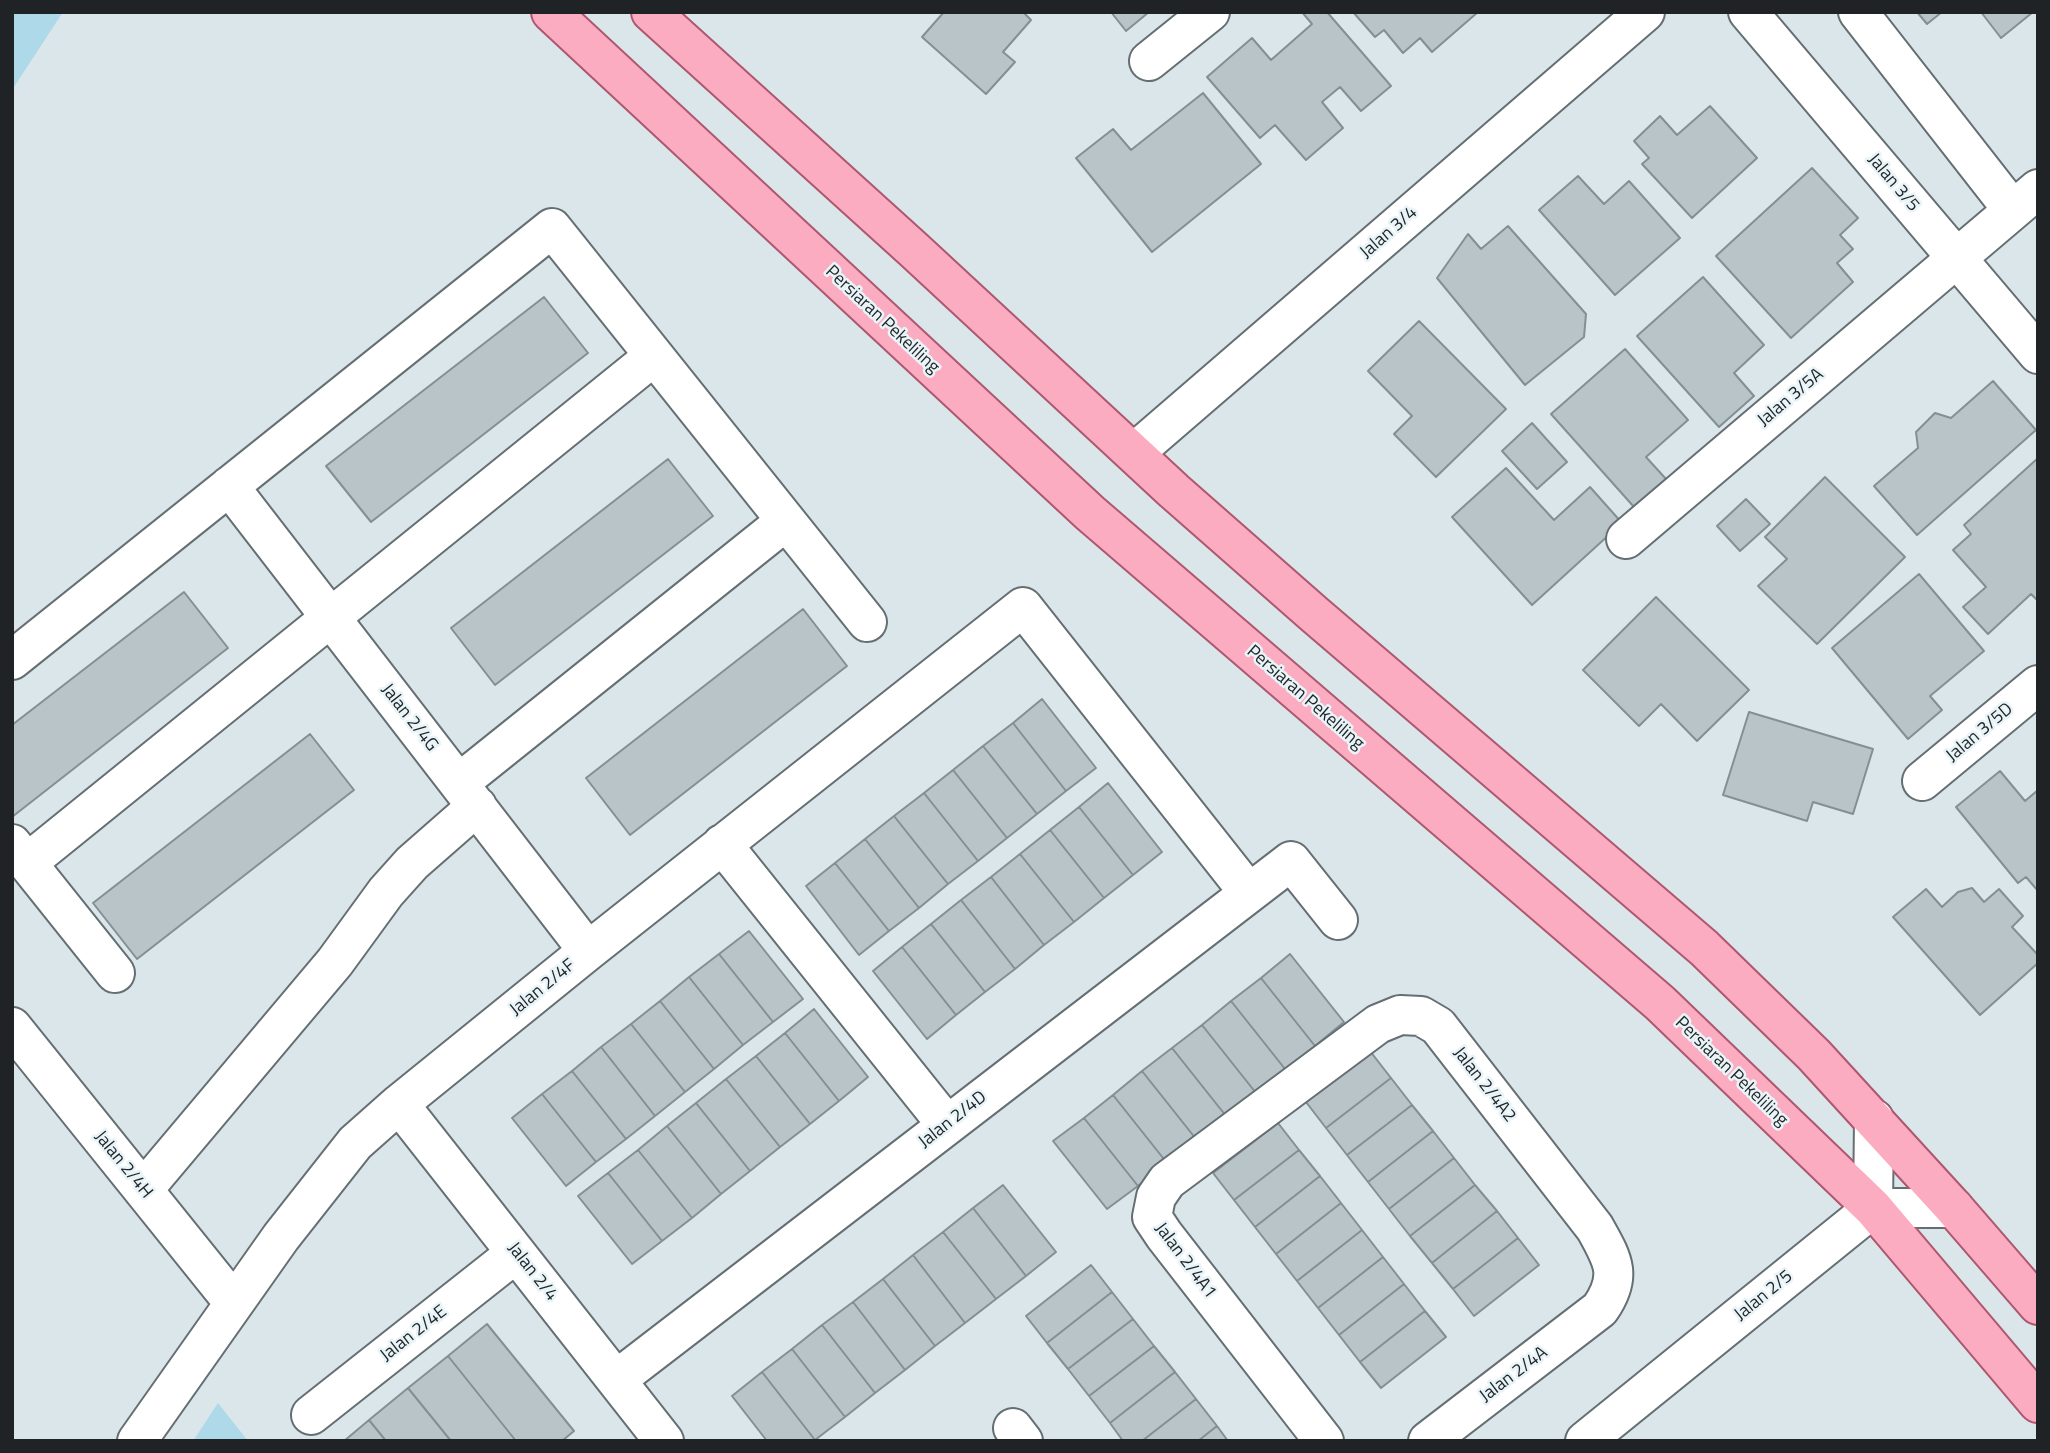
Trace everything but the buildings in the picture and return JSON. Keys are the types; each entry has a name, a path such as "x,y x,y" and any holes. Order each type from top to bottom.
{"main road":[{"name":"Persiaran Pekeliling","path":"551,12 1090,513 1660,1003 1873,1208 2038,1403"},
{"path":"652,12 1314,614 1704,948 1814,1055 1874,1119 2038,1305"}],"street":[{"path":"1149,61 1210,12"},
{"name":"Jalan 3/4","path":"1134,453 1645,12"},
{"name":"Jalan 3/5","path":"1748,12 2038,354"},
{"path":"1858,12 2025,199"},
{"name":"Jalan 3/5A","path":"1626,539 2025,199"},
{"path":"12,660 552,228 867,622"},
{"path":"115,972 20,853 330,617 654,356"},
{"name":"Jalan 2/4G","path":"229,486 588,951"},
{"path":"143,1190 335,962 386,892 468,795 786,521"},
{"name":"Jalan 2/4F","path":"137,1441 281,1237 355,1143 588,951 1023,607 1249,893"},
{"name":"Jalan 3/5D","path":"1922,781 2038,685"},
{"path":"722,844 947,1125"},
{"name":"Jalan 2/4D","path":"616,1380 1291,860 1338,920"},
{"name":"Jalan 2/4A2","path":"1273,1101 1378,1024 1400,1015 1421,1016 1438,1026 1595,1228 1608,1251 1614,1271 1612,1293 1600,1309"},
{"name":"Jalan 2/4H","path":"12,1027 234,1303"},
{"name":"Jalan 2/4A1","path":"1273,1101 1167,1181 1156,1197 1152,1217 1324,1441"},
{"name":"Jalan 2/4","path":"400,1104 664,1441"},
{"path":"1874,1119 1873,1208 1954,1208"},
{"name":"Jalan 2/5","path":"1587,1440 1873,1208"},
{"name":"Jalan 2/4E","path":"312,1415 516,1253"},
{"name":"Jalan 2/4A","path":"1428,1441 1600,1309"}],"shaded area":[{"path":"12,12 63,12 12,90"},
{"path":"218,1403 248,1441 193,1441"}]}
